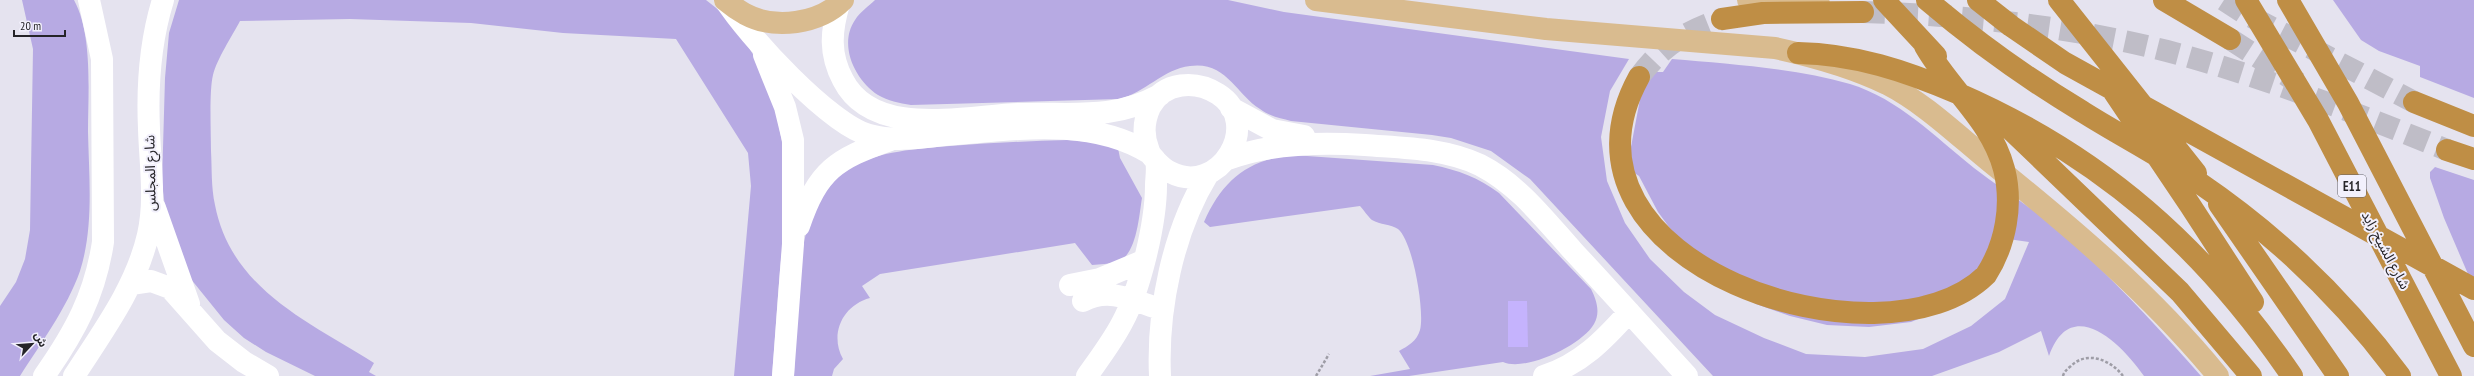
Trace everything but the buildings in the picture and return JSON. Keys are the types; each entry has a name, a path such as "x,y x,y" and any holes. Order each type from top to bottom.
{"highway":[{"path":"1884,0 1925,46 2153,265 2206,321 2251,376"},
{"path":"1927,0 1984,47 2030,78 2198,181 2255,224 2333,296 2375,343 2400,376"},
{"path":"1978,0 2011,26 2065,62 2474,289"},
{"path":"2052,0 2194,211 2273,336 2294,376"},
{"path":"2059,0 2214,196 2338,376"},
{"path":"2164,0 2230,39"},
{"name":"شارع الشيخ زايد","path":"2246,0 2318,120 2451,376"},
{"name":"E11","path":"2288,0 2348,103 2474,346"},
{"path":"1722,19 1763,13 1864,12"},
{"path":"1921,327 1947,314 1972,293 1982,281 1998,252 2003,237 2008,204 2005,171 1994,140 1976,113 1943,75 1925,46"},
{"path":"1798,53 1862,59 1938,85 2008,117 2075,156 2152,214 2200,259 2251,318 2294,376"},
{"path":"1638,77 1631,91 1621,120 1618,151 1620,167 1628,197 1654,240 1693,278 1733,305"},
{"path":"2414,102 2474,126"},
{"path":"2447,150 2474,159"}],"main road":[{"path":"725,0 745,14 769,22 788,23 818,16 841,2"},
{"path":"1316,0 1546,29 1732,43 1798,53 1871,77 1919,105 2104,256 2174,325 2218,376"},
{"path":"1748,0 1836,5 1864,12"}],"street":[{"path":"44,376 61,350 88,302 100,262 104,242 103,79 99,39 89,0"},
{"name":"شارع المجلس","path":"74,376 131,284 148,233 153,198 149,128 149,78 154,36 162,0"},
{"path":"725,0 761,48 846,124 868,135 890,140"},
{"path":"841,2 833,24 832,46 837,68 848,89 865,105 884,115 926,120 1021,114 1098,114 1137,106 1175,86 1191,84 1207,87 1221,95 1231,108 1236,120 1237,134 1234,147 1228,159"},
{"path":"761,48 785,107 793,140 793,244 783,376"},
{"path":"1087,376 1111,342 1132,301 1143,261 1155,208 1152,157 1144,137 1145,121 1151,106 1161,94"},
{"path":"1231,108 1272,130 1319,137 1336,143"},
{"path":"793,244 808,199 818,182 832,167 848,156 890,140 999,131 1086,130 1113,135 1152,157 1171,173 1189,177 1208,174"},
{"path":"1160,376 1159,352 1163,310 1181,231 1188,211 1208,174 1228,159 1272,147 1336,143 1431,151 1456,156 1480,165 1502,178 1535,208 1687,376"},
{"path":"153,198 165,241 193,316"},
{"path":"1143,261 1100,279 1076,293 1112,293 1132,301 1163,310"},
{"path":"131,284 144,280 164,285 175,292 193,316 230,352 268,376"},
{"path":"1544,376 1574,363 1590,352 1629,312"},
{"path":"52,376 61,350"}],"path":[{"path":"1316,376 1329,354"},
{"path":"2063,376 2075,362 2090,357 2106,360 2123,376"}],"shaded area":[{"path":"22,0 74,0 80,14 87,47 89,82 89,220 80,271 75,285 61,312 20,376 0,376 0,306 16,282 25,259 30,230 33,49"},
{"path":"179,0 706,0 727,18 745,40 759,65 770,92 778,120 783,148 786,177 786,212 772,376 734,376 751,186 748,153 676,39 563,33 471,23 350,19 240,21 215,69 211,91 210,112 213,191 215,205 224,234 237,259 255,281 276,300 299,317 374,363 369,372 376,376 315,376 266,352 244,338 224,320 186,273 167,223 162,183 165,78 169,33"},
{"path":"875,0 1228,0 1284,12 1629,59 1610,91 1601,137 1607,181 1625,223 1650,259 1684,292 1715,315 1764,338 1806,354 1865,357 1923,349 1971,326 2005,299 2029,242 2001,238 1991,261 1938,311 1911,322 1869,327 1827,325 1790,316 1756,304 1703,273 1658,212 1639,176 1627,168 1641,94 1652,72 1663,72 1672,59 1785,70 1850,84 1885,99 1916,120 1974,168 2057,229 2132,300 2201,376 2144,376 2123,350 2110,339 2096,330 2083,326 2070,328 2058,338 2049,356 2041,331 1999,352 1932,376 1713,376 1530,179 1491,151 1451,138 1432,135 1291,121 1279,118 1263,111 1252,103 1222,73 1213,68 1202,66 1180,68 1163,76 1137,92 1119,99 911,105 898,103 878,95 862,80 856,71 849,51 848,40 850,30 855,20"},
{"path":"2333,0 2474,0 2474,98 2420,77 2420,66 2379,51 2361,40"},
{"path":"1068,140 1103,143 1118,148 1120,158 1142,198 1133,244 1124,258 1114,263 1092,265 1075,243 880,274 862,286 870,298 852,307 841,322 838,331 838,340 839,349 843,359 834,369 832,376 794,376 799,274 806,234 813,210 827,189 839,176 850,167 874,157 898,152 950,146"},
{"path":"1293,155 1433,165 1460,172 1484,183 1499,193 1591,289 1596,301 1597,310 1594,324 1588,332 1566,348 1539,360 1513,364 1503,362 1409,376 1370,376 1410,369 1399,351 1414,340 1419,334 1420,330 1421,308 1413,261 1403,236 1398,229 1372,220 1360,206 1210,227 1204,222 1219,195 1238,175 1263,161"},
{"path":"2435,167 2474,180 2474,288 2444,218 2430,178 2430,172"}],"tunnel":[{"path":"2224,0 2244,13 2414,102"},
{"path":"1863,12 1940,16 2016,23 2054,28 2130,42 2203,61 2274,84 2343,109 2447,150"},
{"path":"1639,77 1647,66 1675,41 1697,29 1722,19"},
{"path":"2230,39 2298,83"}]}
